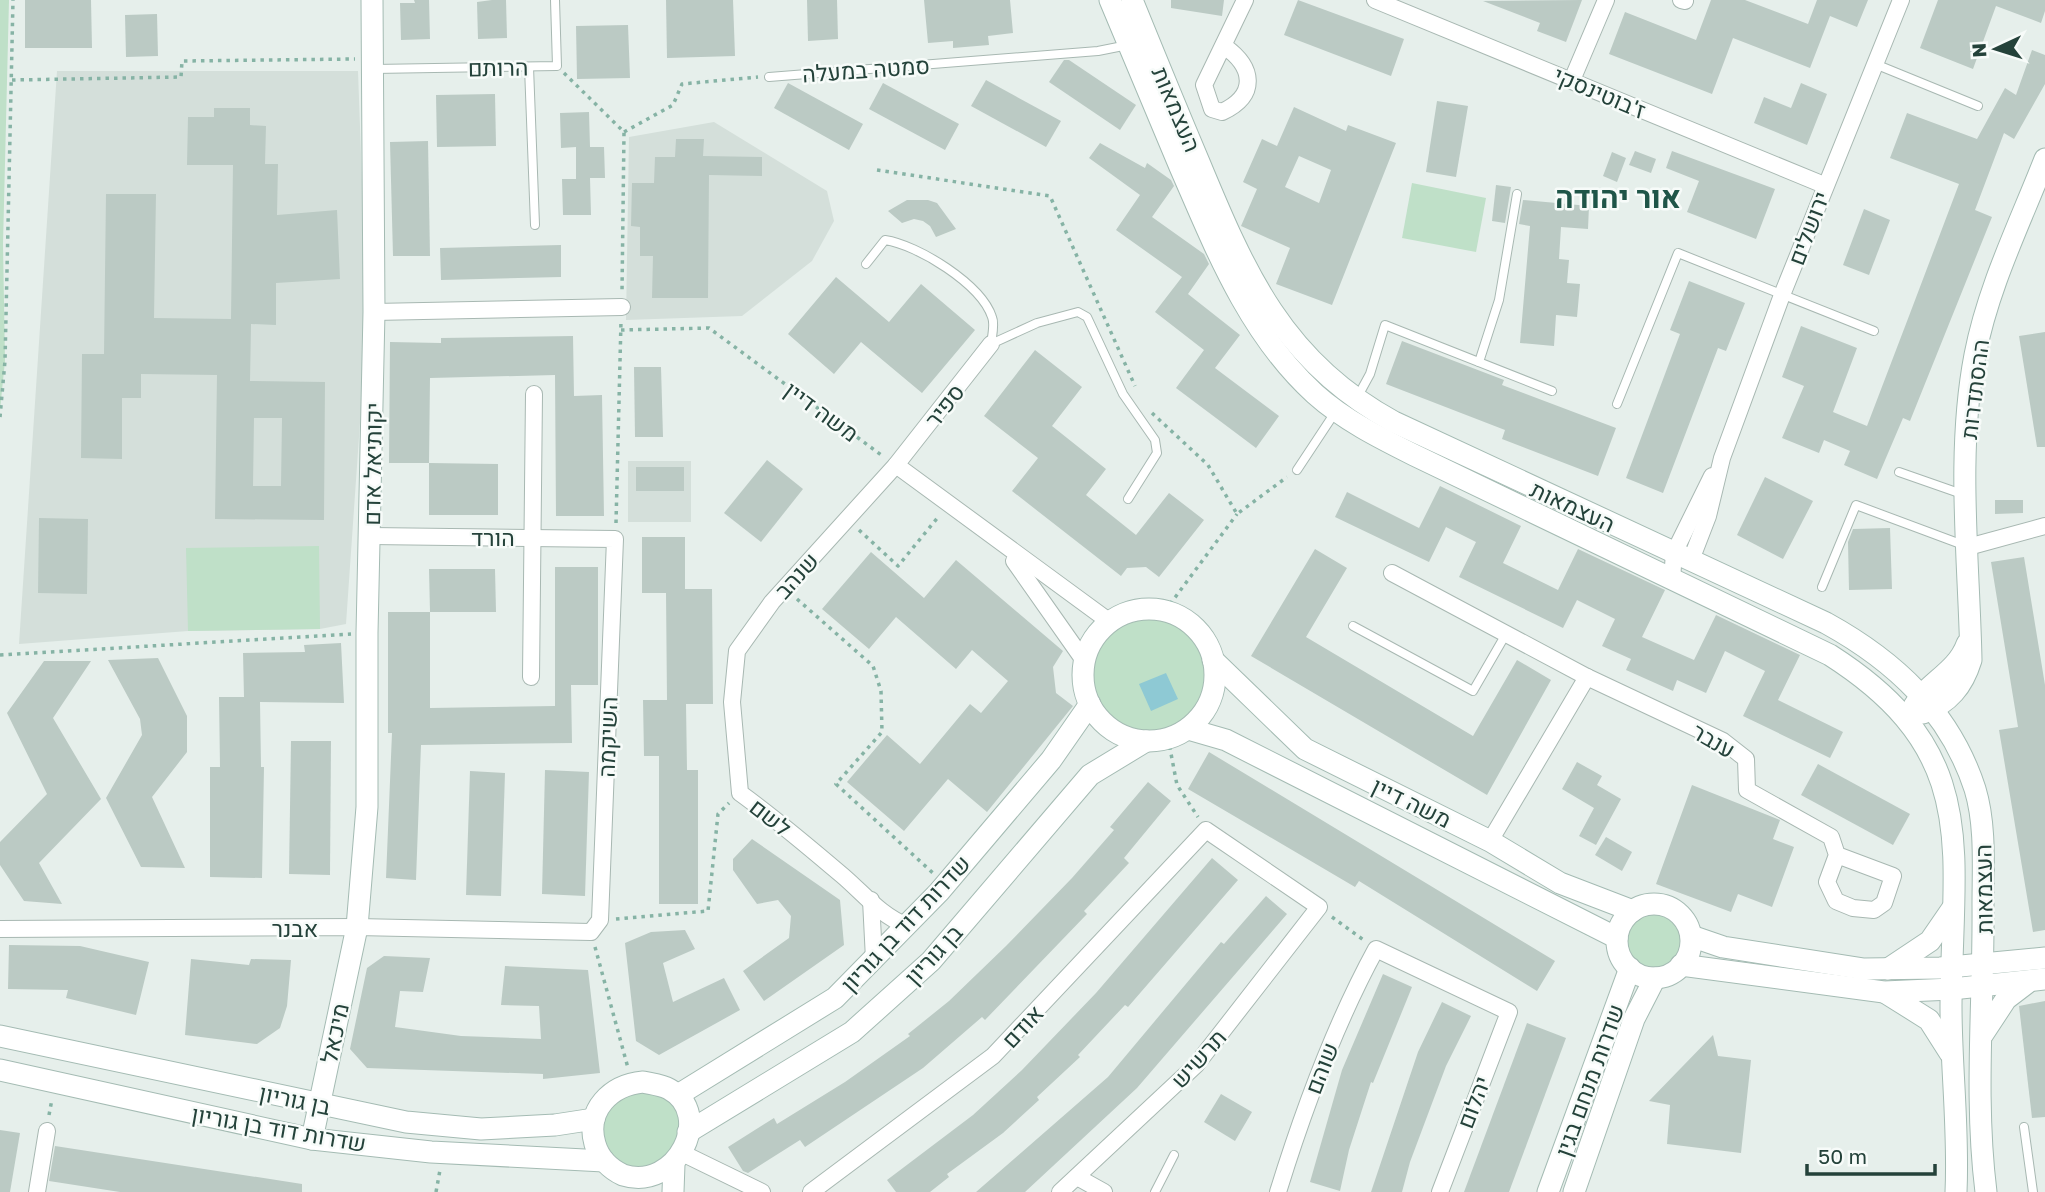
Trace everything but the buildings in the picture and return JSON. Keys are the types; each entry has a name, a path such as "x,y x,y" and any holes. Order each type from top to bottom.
{"street":[{"name":"יקותיאל אדם","path":"357,928 366,807 367,633 371,536 374,312 372,0"},
{"name":"העצמאות","path":"1110,0 1204,221 1238,292 1286,364 1337,410 1414,455 1830,654 1874,685 1907,719 1933,756 1946,791 1954,848 1951,989 1956,1192"},
{"name":"העצמאות","path":"1132,0 1239,258 1283,328 1318,367 1356,400 1421,436 1850,636 1884,660 1927,701 1953,739 1976,792 1982,827 1983,986 1980,1100 1986,1192"},
{"path":"1224,46 1245,0"},
{"name":"ז'בוטינסקי","path":"1375,0 1824,185"},
{"path":"1572,80 1605,0"},
{"name":"ירושלים","path":"1672,579 1682,556 1708,516 1722,458 1782,295 1824,185 1901,0"},
{"name":"ההסתדרות","path":"1907,719 1927,701 1958,662 1970,632 1967,435 1975,355 1987,305 2045,159"},
{"path":"374,312 622,307"},
{"name":"ספיר","path":"896,466 991,344"},
{"path":"531,677 534,394"},
{"path":"896,466 1110,622"},
{"name":"שנהב","path":"732,702 737,651 747,633 896,466"},
{"path":"1968,547 2045,526"},
{"name":"הורד","path":"371,536 615,539"},
{"name":"השיקמה","path":"595,926 615,539"},
{"path":"1005,547 1085,663"},
{"name":"ענבר","path":"1392,573 1587,677 1723,741 1746,759 1747,790 1832,837 1837,855"},
{"path":"1139,609 1165,611 1181,617 1198,630 1210,648 1213,660 1213,692 1204,713 1188,729 1168,738 1146,741 1124,736 1106,725 1090,704 1084,688 1085,663 1090,646 1110,622 1139,609"},
{"name":"משה דיין","path":"1213,660 1305,749 1490,841 1560,883 1633,911"},
{"path":"1490,841 1587,677"},
{"name":"לשם","path":"732,702 740,793 784,825 871,900 886,917 906,926"},
{"name":"שדרות דוד בן גוריון","path":"678,1095 835,998 945,884 1051,760 1090,704"},
{"name":"משה דיין","path":"1188,729 1226,740 1617,938"},
{"name":"בן גוריון","path":"682,1150 852,1032 931,961 1090,775 1146,741"},
{"path":"1206,830 1319,907"},
{"name":"אודם","path":"811,1192 993,1056 1206,830"},
{"path":"871,900 874,959"},
{"path":"1647,904 1671,908 1681,915 1691,936 1690,949 1681,965 1667,976 1643,976 1630,968 1619,950 1617,938 1620,926 1633,911 1647,904"},
{"path":"1885,981 1930,941 1948,918 1953,906"},
{"name":"תרשיש","path":"1060,1192 1196,1065 1319,907"},
{"name":"אבנר","path":"0,929 595,926"},
{"name":"מיכאל","path":"312,1139 357,928"},
{"path":"1691,936 1723,947 1825,964 1885,981 1929,1020 1944,1040 1952,1057"},
{"name":"יהלום","path":"1376,949 1509,1013 1440,1192"},
{"name":"שוהם","path":"1279,1192 1328,1047 1353,991 1376,949"},
{"path":"1885,981 1951,967 2045,958"},
{"path":"1681,965 1885,981 1951,989 2037,980"},
{"name":"שדרות מנחם בגין","path":"1548,1192 1630,968"},
{"name":"שדרות מנחם בגין","path":"1574,1192 1634,1018 1655,978"},
{"path":"1981,1040 1996,1010 2016,989 2037,980"},
{"name":"בן גוריון","path":"0,1036 406,1122 481,1129 555,1125 594,1119"},
{"name":"שדרות דוד בן גוריון","path":"0,1070 312,1139 431,1152 604,1161"},
{"path":"673,1192 682,1150 688,1120 678,1095 668,1088 632,1083 609,1094 594,1119 594,1138 604,1161 636,1185 658,1174 682,1150"},
{"path":"37,1192 47,1131"},
{"path":"682,1150 760,1190"},
{"path":"1077,1177 1104,1192"}],"lane":[{"name":"הרותם","path":"374,64 557,66 555,0"},
{"name":"סמטה במעלה","path":"769,76 1085,52 1128,45"},
{"path":"1875,64 1978,106"},
{"path":"529,67 535,225"},
{"path":"1479,362 1499,299 1517,194"},
{"path":"866,264 885,240 901,242 937,261 979,294 993,318 991,344 1047,320 1078,312 1087,317 1124,394 1155,440 1157,453 1128,499"},
{"path":"1617,404 1678,253 1874,331"},
{"path":"1356,400 1370,374 1385,325 1552,390"},
{"path":"1297,470 1337,410"},
{"path":"1899,472 1967,495"},
{"path":"1822,587 1856,505 1968,547"},
{"path":"1353,626 1473,691 1506,634"},
{"path":"2024,1127 2033,1192"},
{"path":"1155,1192 1174,1155"}],"path":[{"path":"0,417 5,361 13,0"},
{"path":"12,80 181,77 181,61 374,64"},
{"path":"557,66 624,132 615,539"},
{"name":"סמטה במעלה","path":"624,132 673,105 682,84 769,76"},
{"name":"משה דיין","path":"621,330 709,328 896,466"},
{"path":"847,519 898,566 948,504"},
{"path":"1165,611 1237,514"},
{"path":"785,588 873,666 881,691 882,732 836,783 945,884"},
{"path":"0,655 367,633"},
{"path":"1168,738 1177,785 1206,830"},
{"path":"632,1083 595,926 708,911 718,814 740,793"},
{"path":"1319,907 1376,949"},
{"path":"47,1131 55,1083"}],"shaded area":[{"path":"57,71 358,71 367,322 346,624 320,629 188,631 19,644"},
{"path":"714,122 827,191 834,221 812,261 742,316 626,320 629,137"},
{"path":"628,461 691,461 691,522 628,522"}],"green space":[{"path":"0,0 9,0 3,244 5,361 0,410"},
{"path":"1412,183 1486,198 1476,252 1402,238"},
{"path":"319,546 320,629 188,631 186,548"},
{"path":"1149,612 1173,617 1193,631 1207,651 1212,675 1207,699 1193,719 1173,733 1149,738 1125,733 1105,719 1091,699 1086,675 1091,651 1105,631 1125,617"},
{"path":"1654,907 1667,909 1678,917 1686,928 1686,954 1678,965 1667,973 1654,975 1641,973 1630,965 1622,954 1620,941 1622,928 1630,917 1641,909"},
{"path":"629,1086 676,1099 683,1144 644,1175 606,1159 595,1127"}],"water":[{"path":"1166,673 1178,699 1151,711 1139,684"}],"district":[{"name":"אור יהודה","path":"1618,197"}]}
